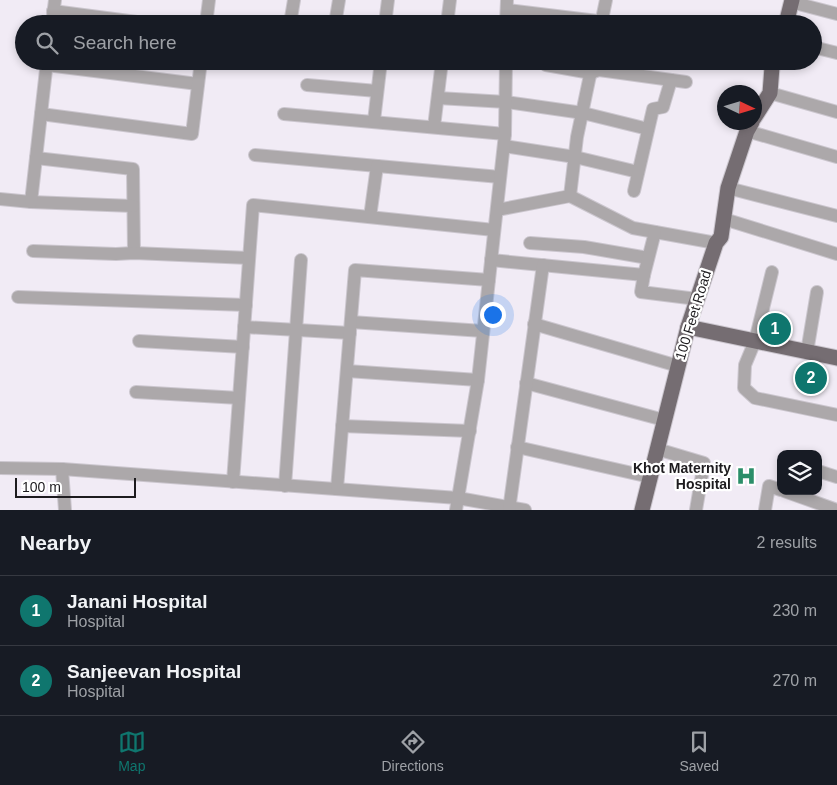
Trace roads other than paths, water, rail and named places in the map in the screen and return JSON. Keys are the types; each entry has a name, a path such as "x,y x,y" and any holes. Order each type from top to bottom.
{"main road":[{"path":"788,15 792,1"},
{"name":"100 Feet Road","path":"762,106 770,93 772,70"},
{"name":"100 Feet Road","path":"642,510 688,327 716,243 721,237 728,188 749,130"},
{"path":"688,327 837,358"}],"street":[{"path":"207,15 209,0"},
{"path":"292,15 294,0"},
{"path":"336,15 339,0"},
{"path":"387,15 388,0"},
{"path":"448,15 450,0"},
{"path":"603,15 606,0"},
{"path":"792,1 837,14"},
{"path":"507,5 563,15"},
{"path":"53,12 78,15"},
{"path":"822,49 837,53"},
{"path":"31,202 46,70"},
{"path":"97,70 198,84"},
{"path":"41,114 192,134 200,70"},
{"path":"374,121 380,70"},
{"path":"434,127 441,70"},
{"path":"457,504 478,380 505,140 506,70"},
{"path":"570,196 577,137 591,70"},
{"path":"599,70 686,82"},
{"path":"634,192 653,109 663,107 671,80"},
{"path":"307,85 377,91"},
{"path":"770,93 837,112"},
{"path":"438,98 506,102 583,113 648,129"},
{"path":"284,114 434,127 505,140 638,172"},
{"path":"762,128 837,156"},
{"path":"255,155 500,178"},
{"path":"36,158 133,169 134,253"},
{"path":"370,217 377,166"},
{"path":"728,188 837,216"},
{"path":"497,210 570,196 633,228 716,243"},
{"path":"0,199 133,206"},
{"path":"233,482 252,205 494,230"},
{"path":"724,219 837,254"},
{"path":"655,232 641,292 697,299"},
{"path":"530,243 584,248 648,258"},
{"path":"33,251 249,258"},
{"path":"285,486 301,260"},
{"path":"491,260 644,275"},
{"path":"509,508 543,265"},
{"path":"337,489 355,270 489,280"},
{"path":"772,272 755,341 745,365 744,388 755,398 837,415"},
{"path":"806,352 818,292"},
{"path":"18,297 246,305"},
{"path":"534,324 678,366"},
{"path":"244,327 296,330 350,328 483,331"},
{"path":"139,341 243,347"},
{"path":"347,371 478,380"},
{"path":"526,383 664,420"},
{"path":"136,392 239,398"},
{"path":"342,426 470,431"},
{"path":"517,446 650,477"},
{"path":"657,449 704,463 696,510"},
{"path":"62,469 65,510"},
{"path":"1,473 62,469 337,489 457,504 526,510"},
{"path":"822,472 837,478"},
{"path":"765,510 769,486 777,489"},
{"path":"791,495 818,507 837,510"}],"place":[{"name":"Janani Hospital","path":"775,329"},
{"name":"Sanjeevan Hospital","path":"811,378"},
{"name":"Khot Maternity Hospital","path":"746,476"}]}
